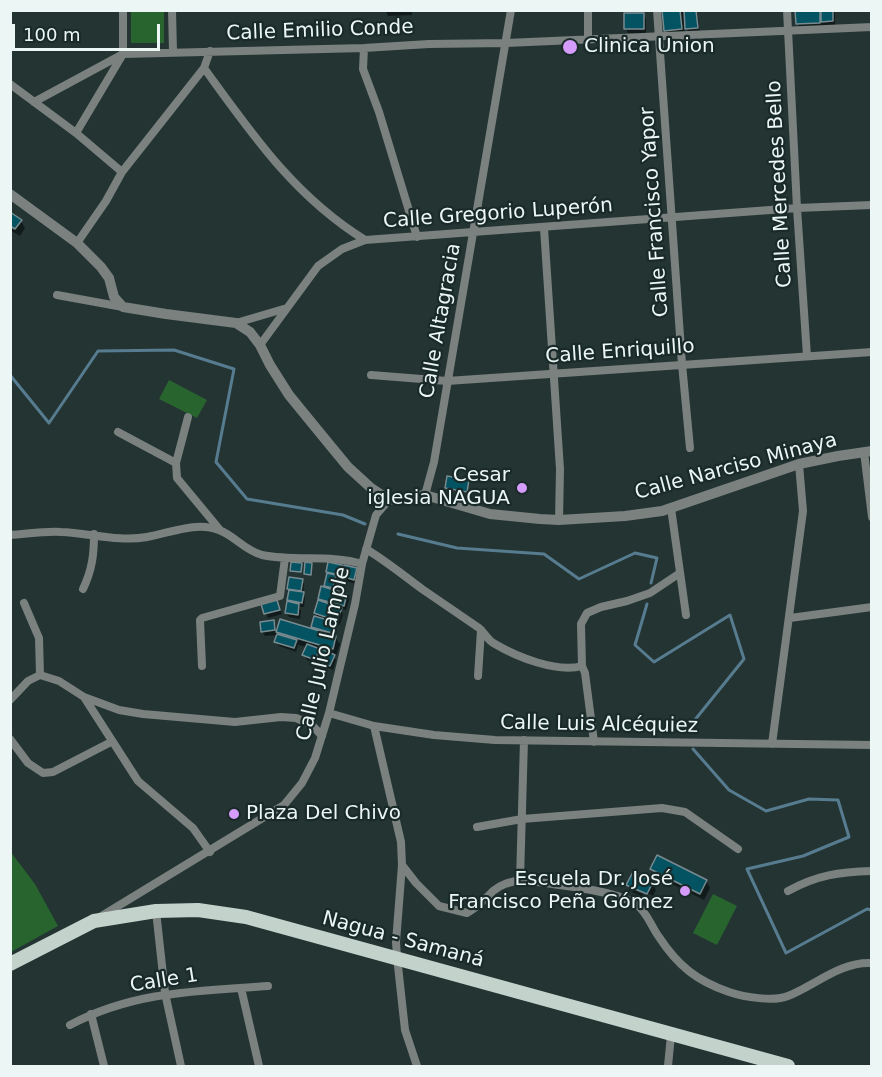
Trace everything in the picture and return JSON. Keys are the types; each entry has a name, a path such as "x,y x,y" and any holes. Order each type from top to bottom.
{"main road":[{"name":"Nagua - Samaná","path":"10,964 94,921 156,911 198,910 246,917 788,1066"}],"street":[{"path":"76,133 123,54 123,10"},
{"path":"172,10 172,52"},
{"name":"Calle Altagracia","path":"425,495 434,462 511,10"},
{"path":"588,10 588,38"},
{"name":"Calle Francisco Yapor","path":"657,10 690,448"},
{"name":"Calle Mercedes Bello","path":"787,10 796,208 807,356"},
{"name":"Calle Emilio Conde","path":"34,102 123,54 506,43 872,27"},
{"path":"364,48 363,69 380,112 417,237"},
{"path":"77,243 106,201 122,172 204,68 210,51"},
{"name":"Calle Gregorio Luperón","path":"204,68 267,155 296,186 334,219 365,240 472,234 796,208 872,205"},
{"path":"10,84 76,133 122,172"},
{"path":"10,194 77,243 101,267 109,278 114,297 123,306"},
{"path":"544,228 560,469 559,520"},
{"path":"260,345 318,266 342,249 365,240"},
{"path":"57,296 236,323 288,308"},
{"path":"236,323 250,332 289,395 348,467 371,488 389,500"},
{"name":"Calle Enriquillo","path":"371,375 447,381 872,352"},
{"path":"188,417 176,463 177,478 220,530 246,549 262,555 285,558 344,559 362,564"},
{"path":"118,432 176,463"},
{"path":"868,452 872,517"},
{"name":"Calle Narciso Minaya","path":"389,500 425,495 490,514 559,520 625,516 671,508 799,464 868,452"},
{"path":"771,744 803,512 799,464"},
{"name":"Calle Julio Lample","path":"94,921 284,805 302,783 315,758 329,713 355,604 362,564 376,515 389,500"},
{"path":"671,508 686,615"},
{"path":"10,535 58,532 123,538 147,537 169,531 202,527 220,530"},
{"path":"83,589 94,559 94,534"},
{"path":"366,549 394,566 414,583 481,630 493,644 555,667 571,669 582,666"},
{"path":"202,666 200,620 280,596 285,558"},
{"path":"594,742 585,673 582,666 581,624 588,614 601,607 650,593 680,573"},
{"path":"24,603 39,638 40,675"},
{"path":"790,618 872,607"},
{"path":"478,676 481,630"},
{"path":"10,700 28,681 40,675 59,681 84,697 119,710 235,722 281,717 296,718 312,725 322,736"},
{"path":"84,697 138,781 193,828 210,852"},
{"name":"Calle Luis Alcéquiez","path":"329,713 374,726 434,735 495,740 872,745"},
{"path":"374,726 401,842 397,957 405,1030 417,1066"},
{"path":"10,739 28,763 42,773 53,772 111,742"},
{"path":"520,880 524,740"},
{"path":"477,827 522,819 662,808 685,812 738,849"},
{"path":"402,865 439,906 467,913 486,900 494,890 507,883 520,880 621,896 641,908 680,966 694,976 730,993 764,999 786,998 838,970 863,962 872,963"},
{"path":"788,891 817,878 839,872 872,871"},
{"path":"156,911 165,993 179,1066"},
{"name":"Calle 1","path":"70,1025 91,1014 165,993 268,986"},
{"path":"240,988 259,1066"},
{"path":"91,1014 104,1066"},
{"path":"668,1066 671,1035"}],"green space":[{"path":"131,11 164,11 164,43 131,43"},
{"path":"169,380 207,400 197,418 159,399"},
{"path":"10,851 35,884 58,926 11,952"},
{"path":"713,894 737,906 717,945 693,933"}],"building":[{"path":"662,10 680,10 682,29 664,31"},
{"path":"684,10 696,10 698,28 685,29"},
{"path":"795,10 820,10 820,23 796,24"},
{"path":"821,10 833,10 833,21 821,22"},
{"path":"624,13 644,13 644,29 624,29"},
{"path":"10,212 22,220 15,229 10,226"},
{"path":"447,476 469,480 467,492 445,488"},
{"path":"291,562 302,563 301,572 290,571"},
{"path":"305,562 312,563 311,575 304,574"},
{"path":"328,562 342,565 340,575 326,572"},
{"path":"344,565 357,568 354,580 341,576"},
{"path":"327,573 336,575 333,588 324,586"},
{"path":"289,577 303,579 301,591 287,589"},
{"path":"321,586 347,594 344,606 318,599"},
{"path":"289,590 304,592 302,603 287,600"},
{"path":"277,600 280,610 264,614 261,604"},
{"path":"318,600 342,608 337,621 314,613"},
{"path":"287,601 299,604 298,615 285,613"},
{"path":"314,616 335,622 332,633 311,627"},
{"path":"280,619 336,636 333,649 276,632"},
{"path":"274,620 275,630 261,632 260,622"},
{"path":"277,634 297,640 294,648 274,642"},
{"path":"307,644 320,649 315,660 302,655"},
{"path":"322,649 335,655 330,666 317,661"},
{"path":"657,855 707,880 700,894 650,869"},
{"path":"633,872 653,882 647,894 626,885"}],"waterway":[{"path":"10,375 49,423 98,351 174,350 234,369 216,462 247,499 343,515 365,524"},
{"path":"398,534 457,548 544,554 579,579 635,553 657,558 651,583"},
{"path":"647,604 635,645 654,662 730,615 744,659 694,721"},
{"path":"693,749 729,790 766,811 809,799 838,800 849,837 803,856 747,869 786,953 867,909 872,910"}],"place":[{"name":"Clinica Union","path":"570,47"},
{"name":"Cesar iglesia NAGUA","path":"522,488"},
{"name":"Plaza Del Chivo","path":"234,814"},
{"name":"Escuela Dr. José Francisco Peña Gómez","path":"685,891"}]}
